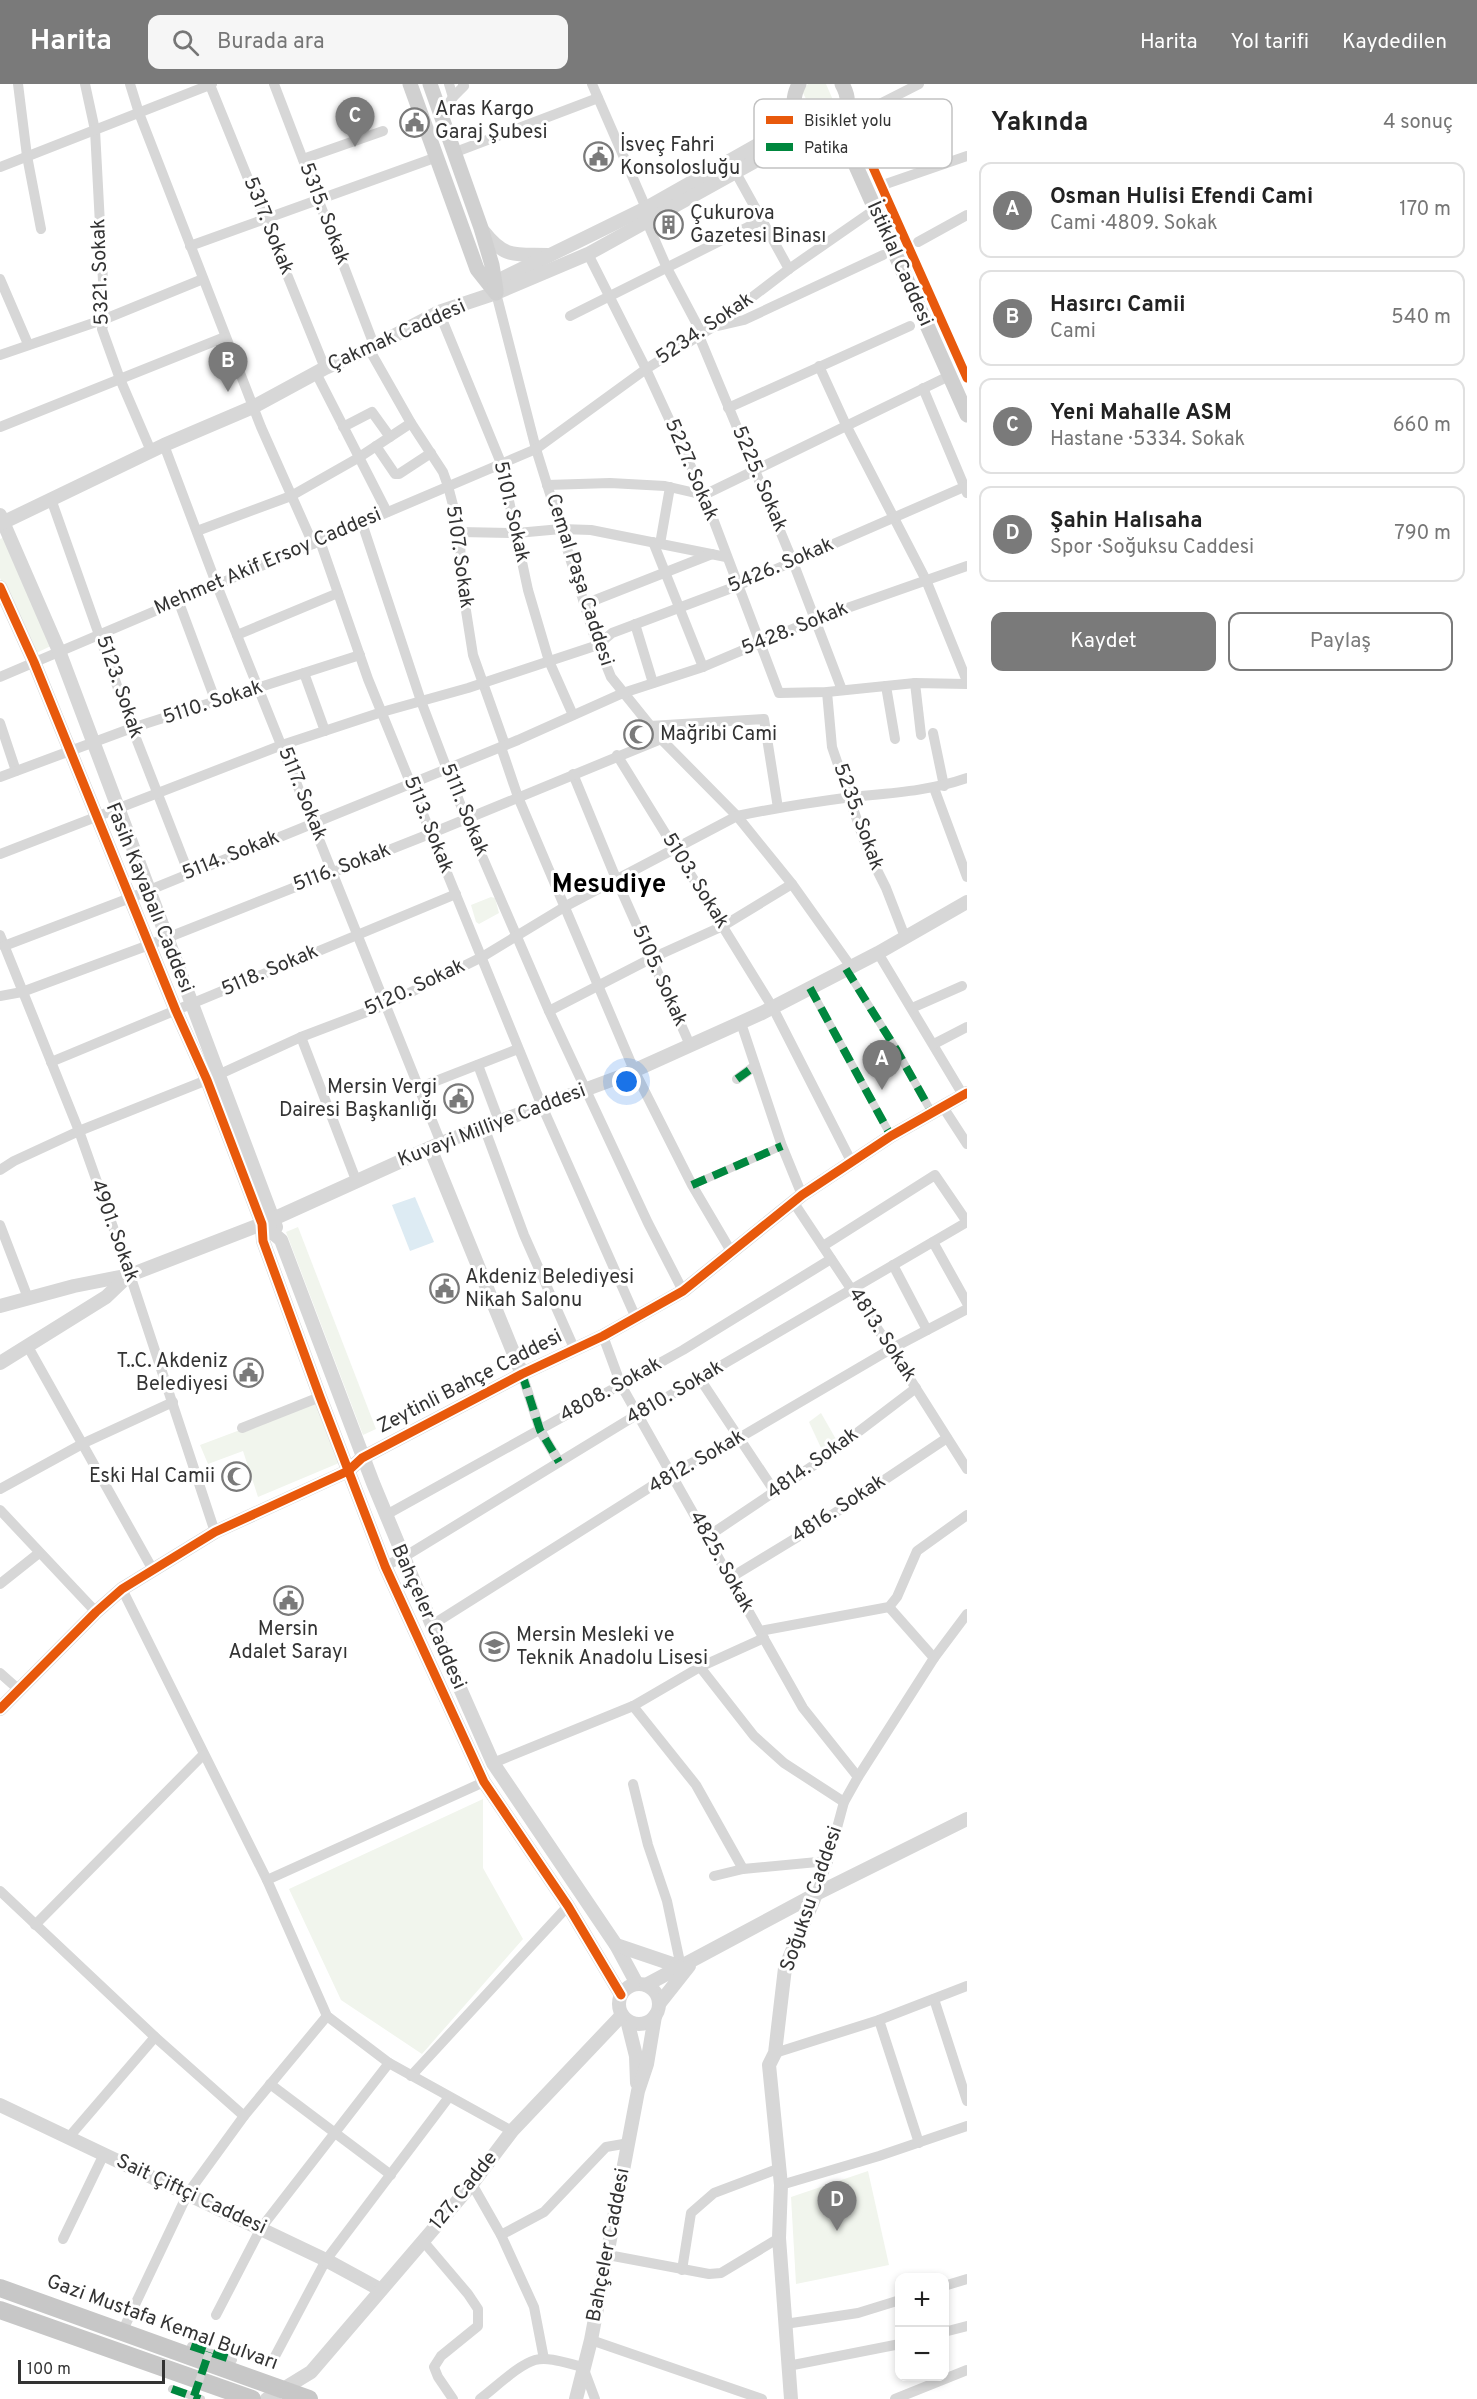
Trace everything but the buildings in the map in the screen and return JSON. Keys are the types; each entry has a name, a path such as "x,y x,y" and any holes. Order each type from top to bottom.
{"highway":[{"name":"Gazi Mustafa Kemal Bulvarı","path":"0,2288 122,2332 274,2394 304,2398"},
{"name":"Gazi Mustafa Kemal Bulvarı","path":"0,2310 252,2399"}],"main road":[{"name":"Cemal Paşa Caddesi","path":"410,84 477,269 497,285"},
{"name":"Cemal Paşa Caddesi","path":"430,84 481,228 497,285"},
{"path":"842,84 846,99"},
{"name":"İstiklal Caddesi","path":"856,168 874,210 960,370 967,416"}],"street":[{"path":"18,84 27,156 41,229"},
{"name":"5321. Sokak","path":"85,84 95,130 105,319 102,329 150,451"},
{"name":"5113. Sokak","path":"130,84 139,113 253,406 291,496 316,542 338,593 382,712 518,1049 636,1318"},
{"path":"0,167 211,84"},
{"name":"5317. Sokak","path":"211,84 265,219 321,370"},
{"name":"5315. Sokak","path":"274,84 372,347"},
{"path":"449,84 453,97"},
{"path":"441,116 453,97 464,86 463,84"},
{"name":"5225. Sokak","path":"592,84 667,268 701,335 728,408 756,470 816,619 842,690"},
{"path":"890,99 919,84"},
{"path":"453,153 598,98"},
{"path":"303,159 383,131"},
{"name":"Çakmak Caddesi","path":"497,285 588,254 754,149"},
{"path":"952,161 967,156"},
{"path":"190,246 437,157"},
{"name":"Çakmak Caddesi","path":"1,520 253,406 321,370 497,285 550,255 647,215 754,163"},
{"path":"880,186 932,168"},
{"path":"736,173 789,269"},
{"name":"5234. Sokak","path":"536,448 646,369 713,327 789,269 874,210"},
{"path":"918,242 967,215"},
{"path":"570,316 762,220"},
{"name":"Çakmak Caddesi","path":"481,228 493,244 506,253 550,255"},
{"name":"5227. Sokak","path":"588,254 646,369 704,495 779,693 827,692"},
{"path":"713,327 744,320 883,255"},
{"path":"0,279 28,344"},
{"path":"0,355 105,319 203,279"},
{"name":"Cemal Paşa Caddesi","path":"497,285 536,448 598,645 611,677 661,739 737,816 792,884 849,968"},
{"name":"5101. Sokak","path":"440,312 501,464 528,590 549,661 573,715"},
{"path":"728,408 910,326"},
{"path":"0,427 225,337"},
{"name":"5107. Sokak","path":"372,347 411,423 443,472 448,486 460,532 463,590 473,655 518,797 634,1070 692,1185 732,1253"},
{"path":"819,366 846,425 926,580 967,682 915,683 827,692"},
{"path":"321,370 343,427 387,512"},
{"path":"547,484 610,483 670,487 704,495 960,370"},
{"path":"923,388 966,490"},
{"path":"343,427 372,412 390,437"},
{"path":"197,531 291,496 358,458 411,423"},
{"name":"5117. Sokak","path":"164,445 216,583 418,1088 435,1145"},
{"path":"376,446 394,474 399,474 431,453"},
{"name":"Mehmet Akif Ersoy Caddesi","path":"0,677 536,448"},
{"path":"670,487 657,543 664,573 703,667"},
{"name":"5426. Sokak","path":"0,854 282,745 598,645 612,633 737,586 894,518 966,490"},
{"name":"5123. Sokak","path":"51,499 132,728 189,874"},
{"name":"Fasih Kayabalı Caddesi","path":"1,520 59,651 192,1005 213,1077 268,1221 281,1240"},
{"name":"5111. Sokak","path":"362,523 421,701 466,819 518,934 549,1011 648,1223 683,1291"},
{"path":"460,532 517,533 561,529 591,530 726,557"},
{"path":"585,604 712,554"},
{"name":"5428. Sokak","path":"623,693 703,667 816,619 967,566"},
{"name":"Fasih Kayabalı Caddesi","path":"0,587 71,753 176,1011 213,1077"},
{"path":"237,635 338,593"},
{"path":"178,600 216,702"},
{"path":"636,624 653,683"},
{"name":"5110. Sokak","path":"0,777 71,753 132,728 360,655"},
{"path":"304,674 325,731"},
{"path":"915,683 921,735"},
{"path":"886,686 895,740"},
{"name":"5235. Sokak","path":"827,692 832,747 868,852 886,888 905,938"},
{"name":"5114. Sokak","path":"2,941 130,898 503,746 623,693"},
{"path":"650,726 764,719 778,808"},
{"path":"0,723 16,771"},
{"path":"933,733 939,787 967,877"},
{"name":"5116. Sokak","path":"0,996 22,992 149,945 432,833 616,755 661,739"},
{"name":"5103. Sokak","path":"616,755 773,1008 851,1161"},
{"name":"5105. Sokak","path":"573,774 617,881 690,1045"},
{"name":"5120. Sokak","path":"0,1170 14,1161 79,1131 213,1077 301,1037 385,1005 482,957 566,906 737,816 778,808 939,787 967,778"},
{"path":"549,1011 652,958 723,926 792,884"},
{"name":"5118. Sokak","path":"51,1062 456,894"},
{"name":"Kuvayi Milliye Caddesi","path":"0,1306 130,1275 268,1221 435,1145 634,1070 773,1008 878,953 967,902"},
{"name":"4901. Sokak","path":"2,941 79,1131 130,1275 215,1532"},
{"path":"878,953 965,1094"},
{"path":"849,968 896,1049 937,1110 967,1144"},
{"path":"912,1008 962,986"},
{"path":"810,988 891,1136"},
{"name":"4813. Sokak","path":"741,1023 798,1199 831,1259 967,1469"},
{"path":"934,1044 967,1027"},
{"path":"301,1037 356,1180"},
{"path":"418,1088 518,1049"},
{"path":"478,1065 500,1121"},
{"path":"737,1078 755,1066"},
{"name":"Zeytinli Bahçe Caddesi","path":"0,1709 96,1612 122,1589 215,1532 348,1471 362,1458 522,1374 636,1318 683,1291 798,1199 851,1161 965,1094"},
{"path":"484,1127 524,1234 574,1348"},
{"path":"435,1145 522,1374 540,1430 559,1461"},
{"path":"692,1185 782,1146"},
{"path":"823,1246 936,1175 967,1222"},
{"name":"Bahçeler Caddesi","path":"268,1221 263,1241 348,1471 385,1566 483,1782 568,1906 621,1995"},
{"name":"4810. Sokak","path":"385,1566 404,1557 638,1414 967,1222"},
{"path":"0,1225 28,1298"},
{"name":"Bahçeler Caddesi","path":"281,1240 362,1458 432,1625 494,1762 641,1985"},
{"path":"933,1242 967,1303"},
{"name":"4808. Sokak","path":"386,1515 683,1350 831,1259"},
{"path":"893,1265 927,1330"},
{"path":"0,1363 106,1297 130,1275"},
{"name":"4812. Sokak","path":"432,1625 671,1474 739,1438 891,1349 967,1309"},
{"name":"4825. Sokak","path":"603,1335 621,1384 803,1708 858,1777"},
{"path":"27,1345 84,1443 153,1570"},
{"path":"700,1379 775,1492"},
{"name":"4814. Sokak","path":"707,1537 775,1492 916,1388"},
{"path":"242,1428 320,1397"},
{"path":"0,1489 84,1443 172,1402"},
{"name":"4816. Sokak","path":"730,1578 814,1527 947,1438"},
{"path":"0,1510 96,1612"},
{"path":"494,1762 633,1706 762,1634 835,1615 889,1607 897,1597 917,1551 967,1515"},
{"path":"0,1584 39,1553"},
{"path":"122,1589 267,1880 327,2016 389,2063 512,2131"},
{"path":"889,1607 934,1658"},
{"name":"Soğuksu Caddesi","path":"790,2399 779,2238 782,2185 769,2065 775,2053 785,1968 828,1862 844,1802 934,1658 966,1619"},
{"path":"700,1667 754,1736 784,1763 844,1802"},
{"path":"0,1673 18,1689"},
{"path":"633,1706 696,1785 743,1869"},
{"path":"35,1926 203,1755"},
{"path":"267,1880 483,1782"},
{"path":"633,1784 648,1845 687,1965"},
{"path":"638,2091 636,2056 619,2002 621,1995 631,1986 641,1985 687,1965 816,1894 967,1819"},
{"path":"714,1876 743,1869 828,1862"},
{"path":"0,1891 155,2037 244,2116"},
{"path":"411,2076 568,1906"},
{"path":"616,1945 687,1965"},
{"path":"625,2017 639,2024 651,2020 687,1965"},
{"path":"638,2091 647,2064 657,2010 655,1992 641,1985"},
{"path":"775,2053 879,2020 967,1986"},
{"path":"934,1999 967,2101"},
{"path":"122,2332 188,2193 244,2116 327,2016"},
{"name":"127. Cadde","path":"311,2372 472,2184 512,2131 625,2017"},
{"path":"879,2020 919,2143"},
{"path":"69,2137 155,2037"},
{"path":"216,2315 261,2228 389,2063"},
{"path":"270,2084 391,2175"},
{"name":"Bahçeler Caddesi","path":"576,2399 591,2340 638,2091"},
{"path":"273,2360 326,2260 450,2097"},
{"name":"Sait Çiftçi Caddesi","path":"0,2105 261,2228 381,2290"},
{"path":"782,2185 967,2126"},
{"path":"501,2235 544,2212 606,2147 629,2143"},
{"path":"63,2239 104,2154"},
{"path":"682,2270 691,2213 714,2193 780,2168"},
{"path":"472,2184 501,2235 534,2307 544,2360"},
{"path":"608,2255 682,2270 709,2274 722,2273 779,2238"},
{"path":"423,2241 478,2309 478,2326 441,2356 434,2367 453,2399"},
{"path":"949,2285 967,2279"},
{"path":"785,2324 858,2313 895,2302"},
{"path":"949,2331 967,2326"},
{"path":"591,2340 762,2399"},
{"path":"788,2366 895,2345"},
{"path":"191,2346 233,2360"},
{"path":"172,2389 197,2398 209,2352"},
{"path":"480,2399 535,2360 583,2367 595,2399"},
{"path":"895,2399 967,2370"},
{"path":"274,2394 311,2372"},
{"path":"304,2398 311,2372"},
{"path":"214,2385 226,2399"}],"shaded area":[{"path":"808,84 826,84 833,99 806,99 802,91"},
{"path":"5,537 53,645 34,654 0,578 0,539"},
{"path":"491,897 495,898 499,913 479,924 476,922 471,905"},
{"path":"415,1197 434,1242 410,1251 392,1205"},
{"path":"298,1227 376,1429 363,1435 286,1232"},
{"path":"317,1401 339,1463 258,1497 243,1451 208,1464 200,1445"},
{"path":"821,1413 837,1441 826,1451 822,1450 809,1422"},
{"path":"483,1799 483,1868 523,1939 422,2054 341,2000 289,1889"},
{"path":"868,2171 889,2265 796,2284 791,2197"}],"marked path":[{"path":"846,969 896,1049 932,1113"},
{"path":"810,988 891,1136"},
{"path":"737,1079 755,1066"},
{"path":"692,1185 782,1146"},
{"path":"522,1374 540,1430 559,1462"},
{"path":"191,2346 233,2360"},
{"path":"194,2396 209,2352"},
{"path":"172,2389 200,2399"}],"cycle path":[{"path":"873,168 967,378"},
{"path":"0,587 34,662 176,1011 207,1080 262,1224 263,1241 320,1397 385,1566 484,1782 568,1906 621,1995"},
{"path":"0,1709 96,1612 122,1589 215,1532 348,1471 362,1458 522,1374 603,1336 683,1291 802,1195 891,1136 967,1093"}],"place":[{"name":"Aras Kargo Garaj Şubesi","path":"414,122"},
{"name":"Yeni Mahalle ASM","path":"355,147"},
{"name":"İsveç Fahri Konsolosluğu","path":"599,157"},
{"name":"Çukurova Gazetesi Binası","path":"669,225"},
{"name":"Hasırcı Camii","path":"228,392"},
{"name":"Mağribi Cami","path":"639,735"},
{"name":"Osman Hulisi Efendi Cami","path":"882,1090"},
{"name":"Mersin Vergi Dairesi Başkanlığı","path":"458,1099"},
{"name":"Akdeniz Belediyesi Nikah Salonu","path":"444,1289"},
{"name":"T..C. Akdeniz Belediyesi","path":"249,1373"},
{"name":"Eski Hal Camii","path":"236,1477"},
{"name":"Mersin Adalet Sarayı","path":"288,1600"},
{"name":"Mersin Mesleki ve Teknik Anadolu Lisesi","path":"495,1647"},
{"name":"Şahin Halısaha","path":"837,2231"}],"district":[{"name":"Mesudiye","path":"609,885"}]}
